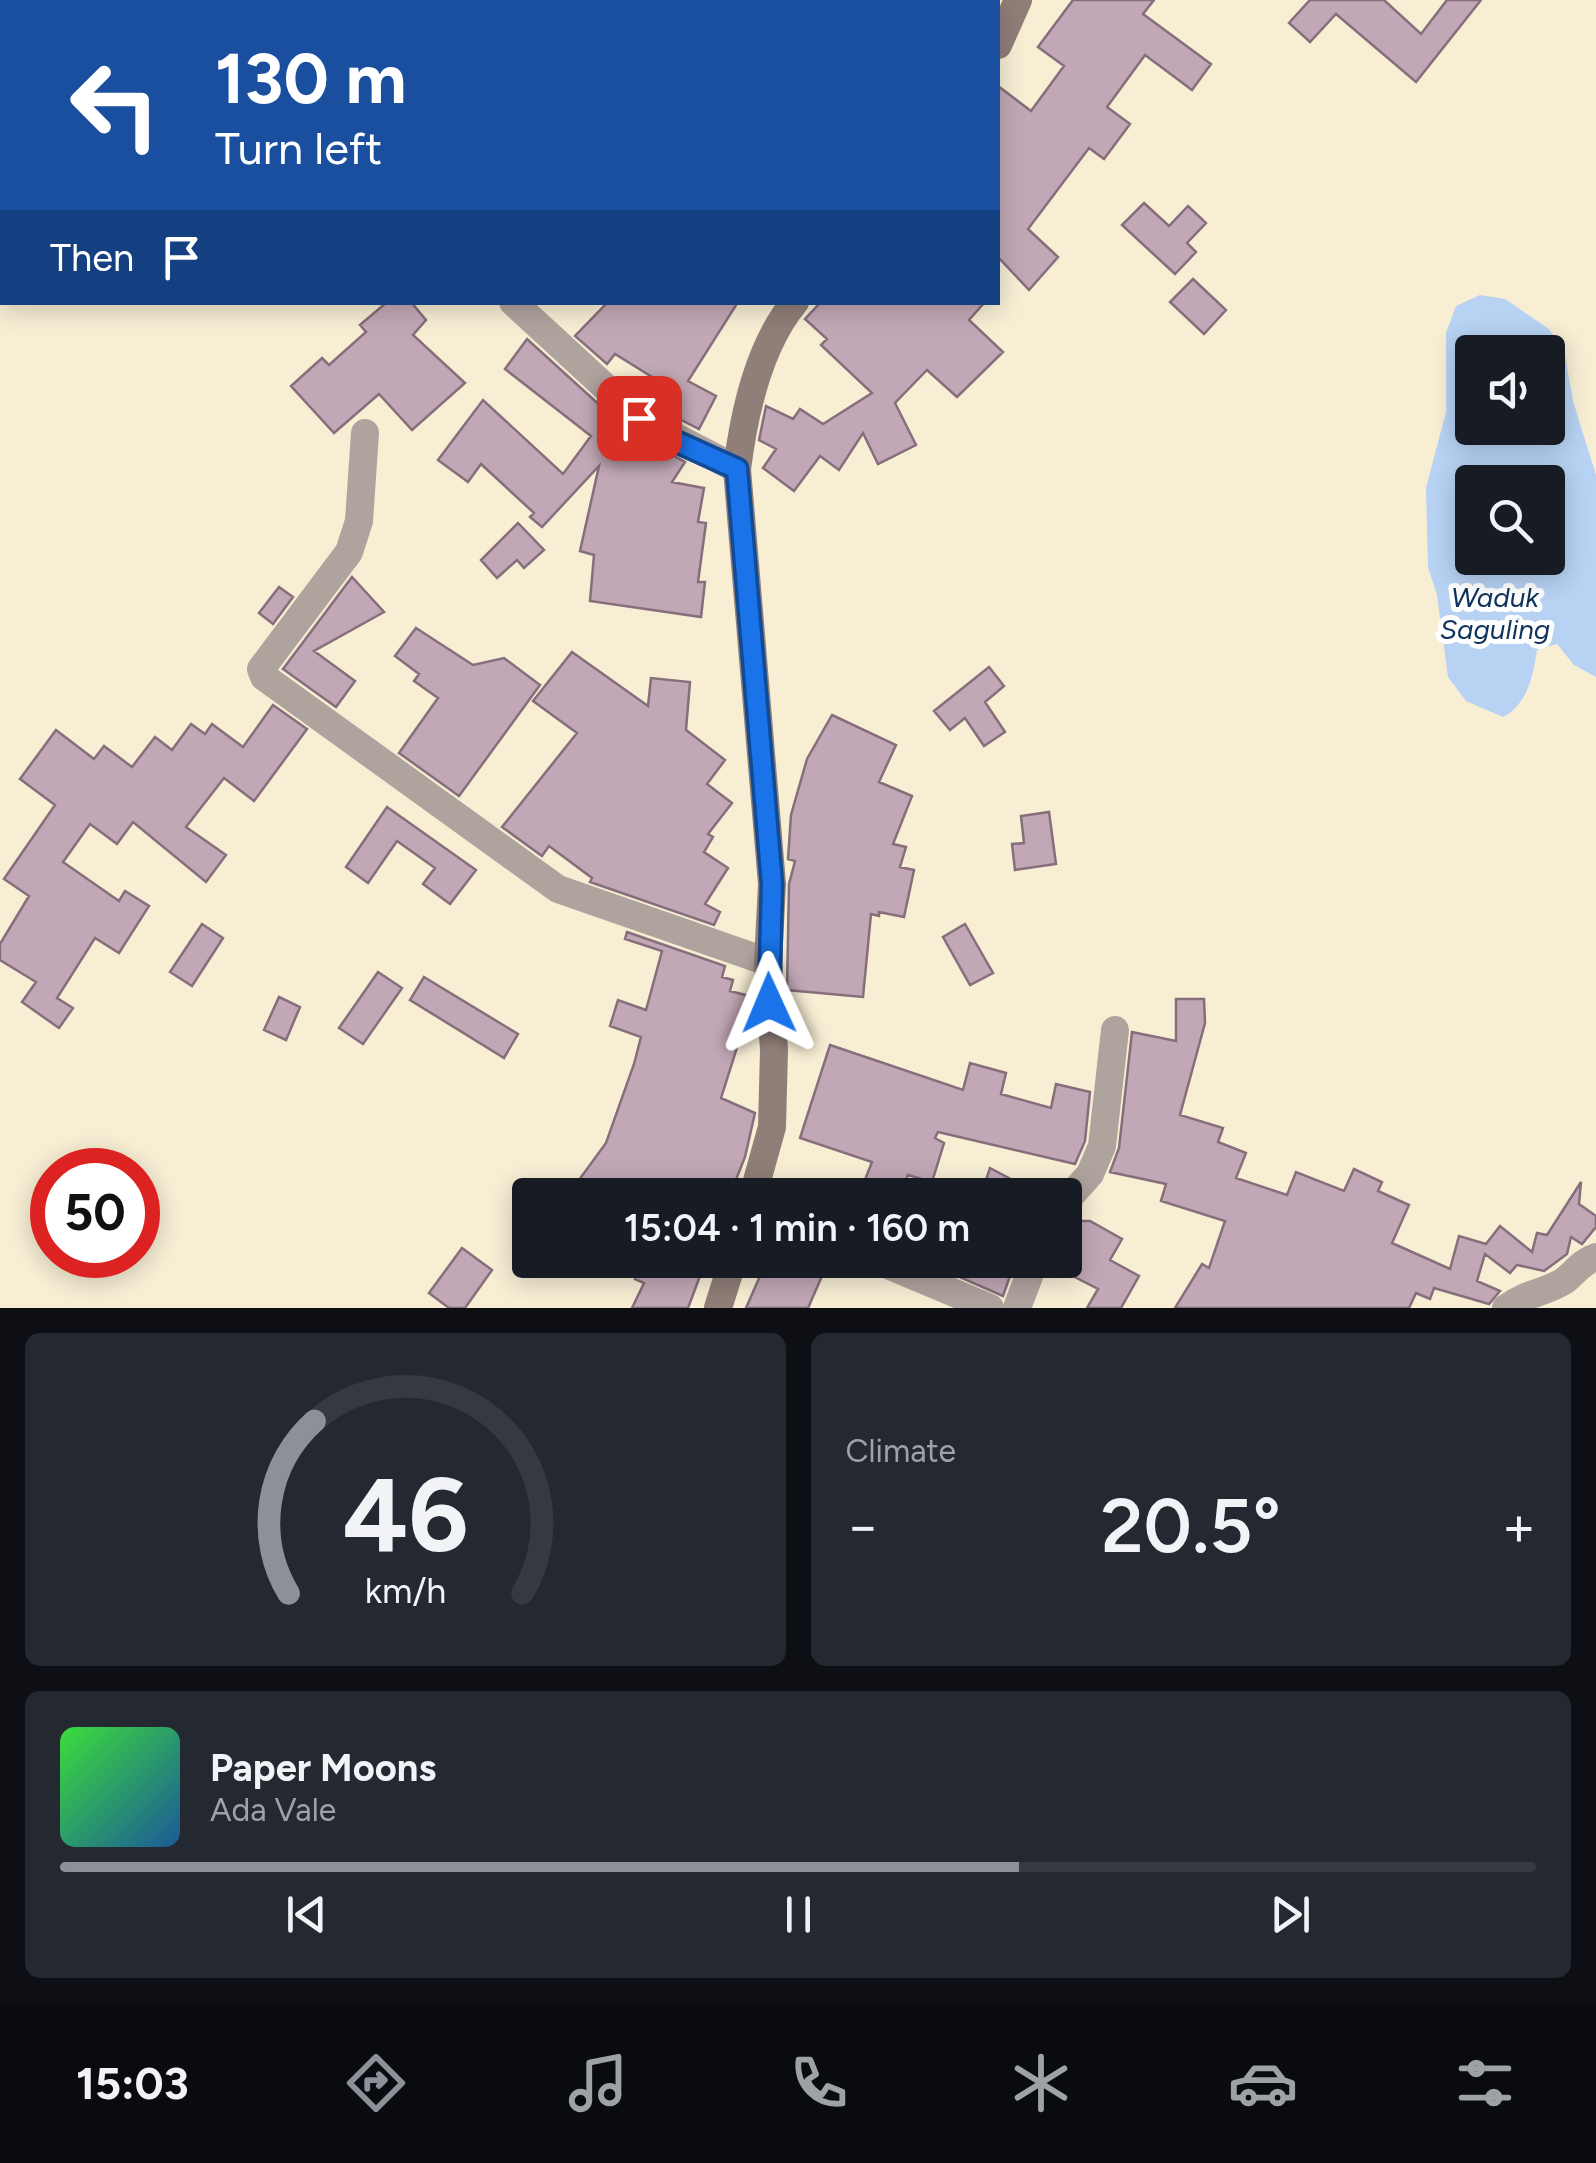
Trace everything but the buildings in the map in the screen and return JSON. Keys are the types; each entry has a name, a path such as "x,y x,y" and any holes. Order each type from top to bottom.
{"main road":[{"path":"1000,40 1018,0"},
{"path":"758,1178 772,1127 774,1050 768,962 772,884 737,469 742,424 773,333 793,305"},
{"path":"718,1308 728,1278"}],"street":[{"path":"516,305 639,418 675,441 737,469"},
{"path":"365,433 359,522 349,552 262,669 264,677 558,889 768,962"},
{"path":"1082,1183 1102,1146 1115,1030"},
{"path":"1506,1308 1526,1293 1564,1281 1584,1261 1596,1257"},
{"path":"919,1278 990,1308"},
{"path":"1018,1308 1029,1278"}],"water":[{"name":"Waduk Saguling","path":"1480,295 1505,299 1553,335 1455,335 1455,445 1565,445 1565,356 1573,401 1596,475 1596,677 1574,665 1557,644 1537,650 1524,697 1503,717 1466,701 1448,677 1437,595 1428,567 1426,488 1446,412 1446,333 1456,306"}],"route":[{"path":"639,418 675,441 737,469 772,884 769,1003"}]}
